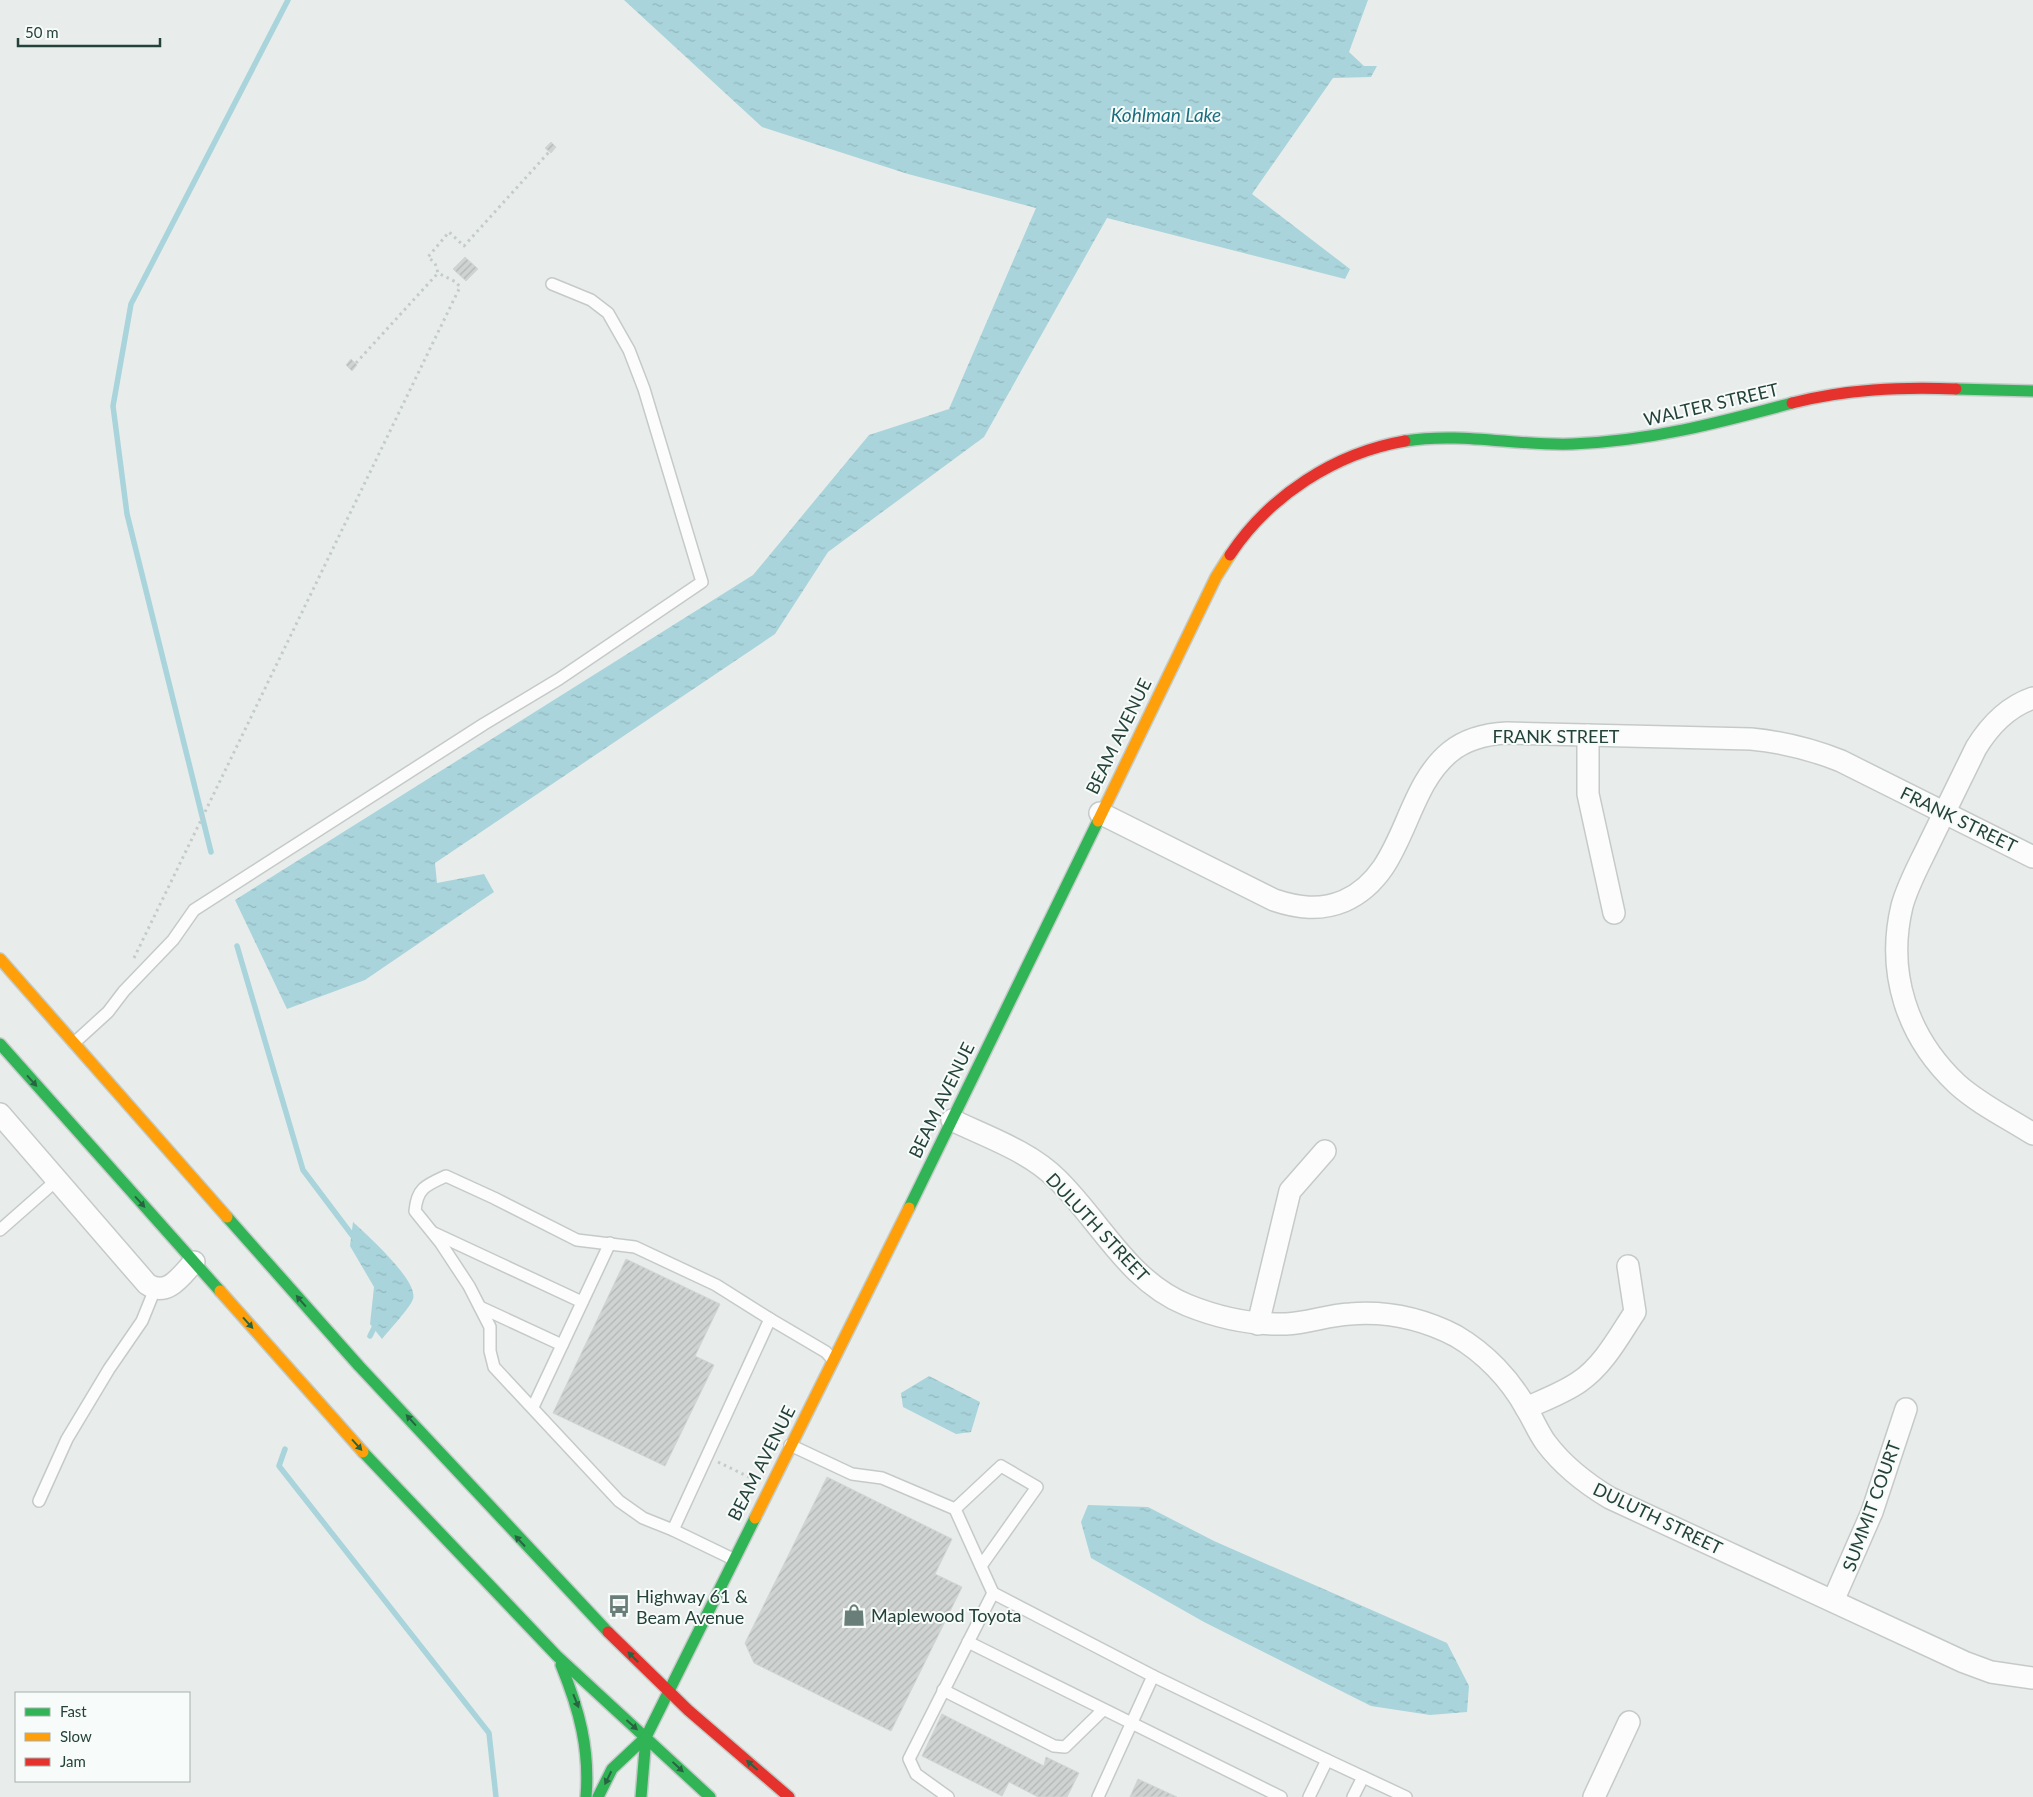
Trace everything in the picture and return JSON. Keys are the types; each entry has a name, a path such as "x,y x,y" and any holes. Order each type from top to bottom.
{"main road":[{"name":"WALTER STREET","path":"1287,492 1316,473 1347,458 1380,446 1414,440 1449,437 1547,444 1602,443 1658,437 1706,427 1807,398 1855,390 1896,388 1996,393 2033,391"},
{"name":"BEAM AVENUE","path":"598,1797 612,1769 646,1737 952,1120 1216,577 1234,548 1256,521 1287,492"},
{"path":"0,958 359,1366 405,1413 533,1554 668,1692 789,1797"},
{"path":"0,1044 358,1446 557,1656 710,1797"},
{"path":"557,1656 581,1714 588,1748 589,1776 586,1797"},
{"name":"BEAM AVENUE","path":"641,1797 646,1737"}],"street":[{"path":"2033,698 2003,714 1987,730 1914,876 1903,904 1897,937 1897,967 1901,994 1910,1020 1923,1044 1937,1064 1958,1086 2033,1134"},
{"name":"FRANK STREET","path":"1100,813 1274,900 1292,906 1315,908 1335,904 1354,896 1369,885 1382,871 1426,781 1436,766 1451,751 1468,741 1487,734 1751,739 1781,742 1812,750 1840,761 2033,857"},
{"path":"1588,735 1588,794 1614,913"},
{"path":"0,1114 58,1179 138,1275 155,1289 171,1286 194,1262"},
{"name":"DULUTH STREET","path":"952,1120 1017,1151 1041,1166 1069,1192 1127,1262 1155,1287 1185,1304 1218,1316 1258,1324 1286,1324 1350,1314 1377,1313 1405,1317 1432,1325 1457,1337 1480,1352 1500,1372 1526,1408 1546,1442 1564,1464 1584,1482 1610,1498 1991,1672 2033,1678"},
{"path":"1258,1324 1290,1191 1325,1151"},
{"path":"1526,1408 1579,1382 1595,1368 1610,1349 1635,1312 1628,1266"},
{"name":"SUMMIT COURT","path":"1833,1601 1872,1512 1906,1409"},
{"path":"1594,1797 1629,1722"}],"lane":[{"path":"74,1043 108,1012 124,991 173,940 194,910 484,724 559,679 702,582 644,389 629,350 608,313 591,300 552,284"},
{"path":"733,1559 673,1530 642,1518 619,1501 494,1367 490,1351 490,1327 469,1286 432,1232 415,1211 416,1201 423,1186 446,1176 577,1240 636,1247 716,1285 826,1352 832,1359"},
{"path":"0,1230 58,1179"},
{"path":"432,1232 582,1302"},
{"path":"533,1407 610,1243"},
{"path":"39,1502 67,1439 109,1369 142,1321 155,1289"},
{"path":"480,1308 562,1345"},
{"path":"673,1530 770,1319"},
{"path":"790,1445 852,1474 882,1478 955,1509 994,1593 1153,1676 1406,1797"},
{"path":"955,1509 1001,1466 1037,1487 981,1566"},
{"path":"948,1797 916,1774 909,1759 994,1593"},
{"path":"968,1642 1130,1724 1281,1797"},
{"path":"1098,1797 1153,1676"},
{"path":"943,1690 1054,1746 1065,1747 1103,1710"},
{"path":"1309,1797 1327,1760"},
{"path":"1353,1797 1363,1777"}],"path":[{"path":"133,959 460,287 456,282 438,273 435,263 428,257 450,232 464,246 549,152"},
{"path":"356,364 438,273"},
{"path":"707,1457 756,1481"}],"water":[{"name":"Kohlman Lake","path":"624,0 1368,0 1349,52 1364,66 1377,66 1371,77 1333,78 1252,194 1350,269 1345,279 1107,218 984,437 828,552 775,634 435,863 437,883 484,874 494,892 365,980 287,1009 235,900 753,575 869,435 949,409 1036,208 908,174 762,127"},
{"path":"353,1222 390,1258 408,1281 413,1291 411,1303 382,1339 370,1324 374,1287 350,1246"},
{"path":"929,1376 980,1402 971,1432 956,1434 903,1407 901,1393"},
{"path":"1088,1505 1148,1507 1214,1541 1447,1643 1469,1686 1467,1712 1430,1715 1371,1706 1204,1622 1091,1558 1081,1522"}],"building":[{"path":"551,142 556,147 551,153 545,148"},
{"path":"465,257 478,269 466,281 453,269"},
{"path":"351,359 357,365 352,371 346,365"},
{"path":"626,1259 720,1304 695,1356 714,1365 665,1466 553,1413"},
{"name":"Maplewood Toyota","path":"827,1477 952,1539 935,1574 962,1587 891,1731 754,1663 745,1643"},
{"path":"942,1714 1044,1766 1046,1757 1079,1773 1067,1797 1038,1797 1009,1782 1002,1796 922,1756"},
{"path":"1138,1779 1177,1797 1130,1797"}],"waterway":[{"path":"211,852 127,514 113,406 131,304 288,0"},
{"path":"237,946 303,1170 355,1239"},
{"path":"370,1336 377,1322"},
{"path":"285,1449 279,1466 489,1733 496,1797"}],"traffic: fast":[{"path":"1956,389 2033,391"},
{"path":"1405,441 1447,438 1551,444 1601,442 1684,430 1792,403"},
{"path":"909,1208 1098,821"},
{"path":"0,1044 220,1291"},
{"path":"227,1217 359,1366 608,1632"},
{"path":"363,1452 557,1656 710,1797"},
{"path":"598,1797 612,1769 646,1737 755,1518"},
{"path":"561,1665 573,1697 582,1730 586,1762 586,1797"},
{"path":"641,1797 646,1737"}],"traffic: slow":[{"path":"1098,821 1216,577 1230,555"},
{"path":"0,959 227,1217"},
{"path":"755,1518 909,1208"},
{"path":"220,1291 363,1452"}],"traffic: jam":[{"path":"1792,403 1813,398 1874,390 1914,388 1956,389"},
{"path":"1230,555 1264,514 1306,480 1354,456 1379,447 1405,441"},
{"path":"608,1632 688,1710 789,1797"}],"place":[{"name":"Highway 61 & Beam Avenue","path":"619,1606"},
{"name":"Maplewood Toyota","path":"854,1615"}]}
